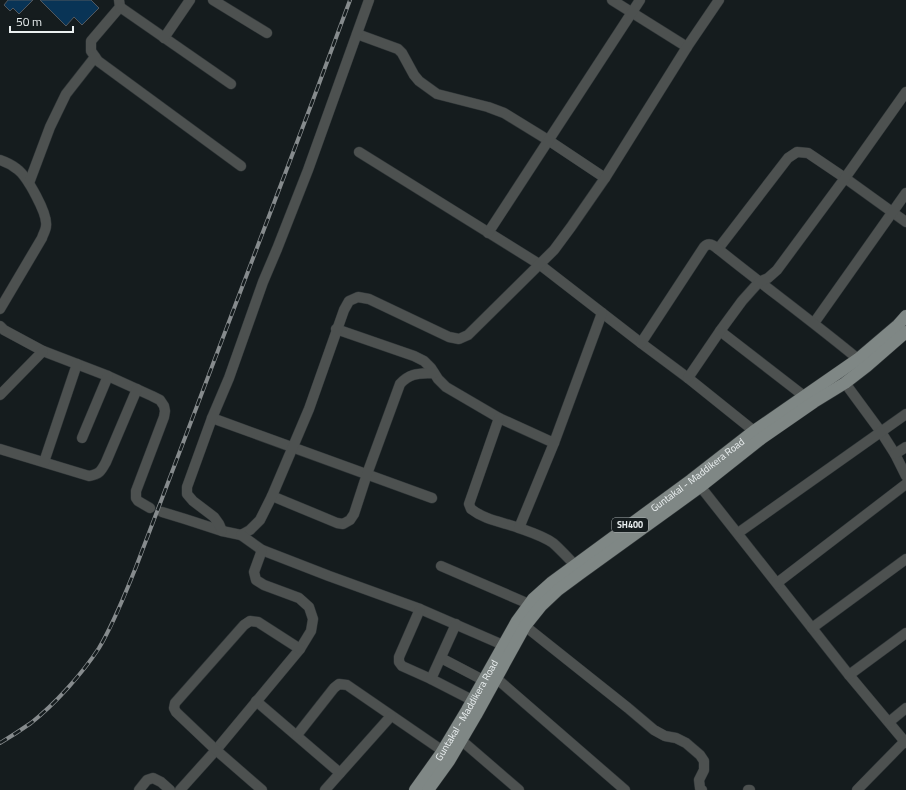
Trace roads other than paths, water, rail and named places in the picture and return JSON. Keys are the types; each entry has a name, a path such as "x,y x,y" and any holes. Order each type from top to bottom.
{"main road":[{"name":"Guntakal - Maddikera Road","path":"430,786 443,751 472,700 490,679 541,606 558,590 697,482 754,431 858,359 898,325 906,316"},
{"name":"Guntakal - Maddikera Road","path":"415,790 430,786 448,761 461,740 490,679 503,645 529,604 552,582 814,402 845,383 906,332"}],"street":[{"path":"164,38 190,0"},
{"path":"213,0 268,33"},
{"path":"222,531 214,517 193,501 187,494 187,487 212,418 229,378 263,282 308,170 369,0"},
{"path":"612,0 687,47"},
{"path":"488,233 640,0"},
{"path":"241,535 250,530 260,520 272,496 309,409 336,329 349,301 358,298 369,299 449,337 459,339 468,335 554,250 605,178 687,47 719,0"},
{"path":"231,84 164,38 120,4 91,41 91,51 98,61 241,166"},
{"path":"357,34 398,49 419,81 437,94 488,107 501,112 548,140 605,178"},
{"path":"29,183 50,127 66,94 95,57"},
{"path":"688,378 742,301 759,282 768,278 777,270 906,92"},
{"path":"359,152 539,264 688,378 754,431"},
{"path":"718,249 788,158 797,152 808,153 906,222"},
{"path":"0,160 5,161 18,169 29,183 45,215 46,226 42,238 0,309"},
{"path":"814,323 906,193"},
{"path":"641,343 704,247 711,244 814,323 858,359"},
{"path":"519,528 554,443 602,313"},
{"path":"0,326 4,330 43,351 108,376 160,400 164,406 164,417 136,491 136,498 138,501 150,508"},
{"path":"336,329 414,356 424,361 446,387 499,418 554,443"},
{"path":"720,331 804,396"},
{"path":"0,396 43,351"},
{"path":"44,462 77,364"},
{"path":"272,496 336,523 343,524 350,520 354,514 400,384 406,378 415,375 434,373"},
{"path":"82,438 108,376"},
{"path":"845,383 881,432 895,454 906,476"},
{"path":"0,449 89,476 96,475 102,470 106,462 137,389"},
{"path":"738,533 906,414"},
{"path":"212,418 432,498"},
{"path":"499,418 469,504 471,509 486,518 540,536 560,549 575,565"},
{"path":"895,454 906,447"},
{"path":"697,482 849,675 905,742 857,790"},
{"path":"777,583 906,484"},
{"path":"162,512 222,531 241,535 262,550 420,609 503,645"},
{"path":"180,790 216,750 300,649 311,631 313,619 308,607 299,598 264,585 256,580 254,572 262,550"},
{"path":"812,628 906,559"},
{"path":"441,566 529,604"},
{"path":"420,609 399,657 399,662 402,666 472,700"},
{"path":"262,790 216,750 176,712 174,708 175,703 244,625 250,621 258,622 300,649"},
{"path":"431,679 456,624"},
{"path":"526,626 654,730 665,736 676,738 700,755 704,761 704,770 699,780 700,788 702,790"},
{"path":"849,675 906,633"},
{"path":"441,658 490,679 625,790"},
{"path":"297,735 334,688 339,684 347,684 443,751"},
{"path":"256,701 340,773"},
{"path":"889,722 906,708"},
{"path":"325,790 391,716"},
{"path":"461,740 519,790"},
{"path":"139,790 147,780 153,778 161,782 170,790"}],"railway":[{"path":"0,743 31,723 68,688 99,648 114,619 136,567 350,0"}]}
